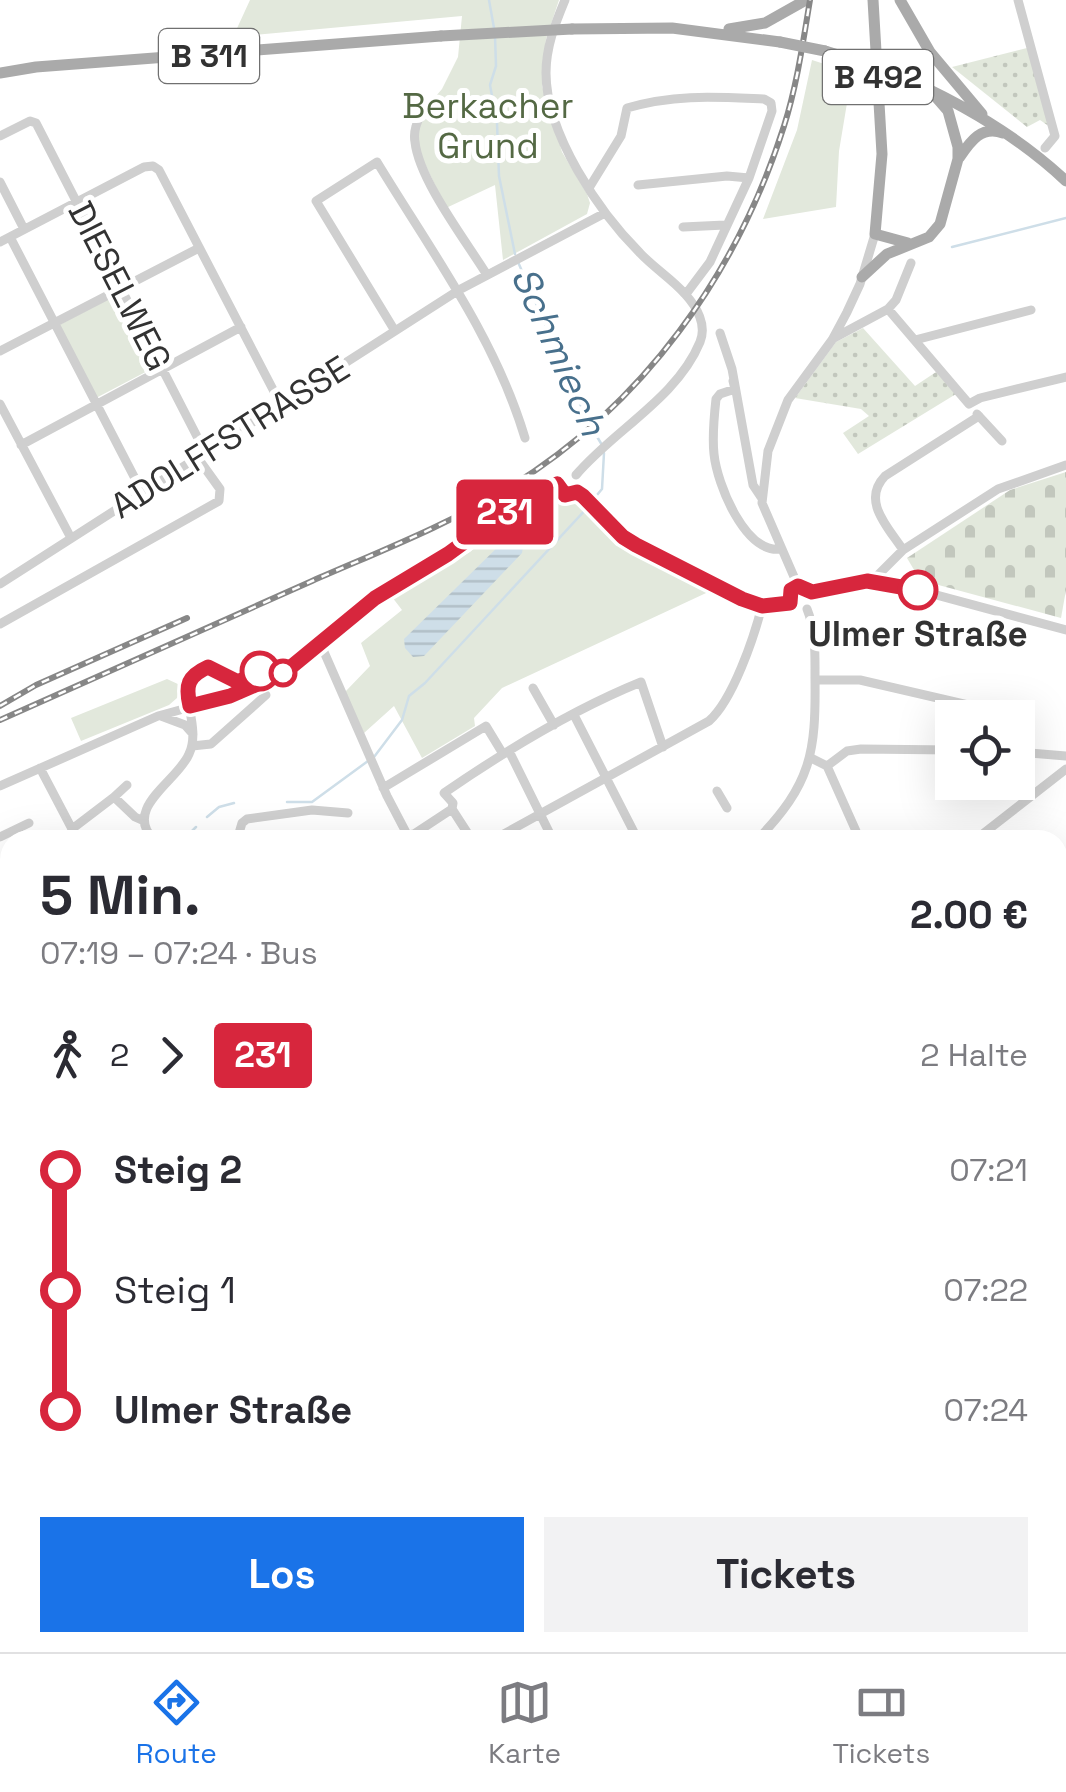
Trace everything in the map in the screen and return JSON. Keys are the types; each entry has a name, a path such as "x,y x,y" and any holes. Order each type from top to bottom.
{"main road":[{"path":"706,30 748,28 782,15 806,0"},
{"name":"B 492","path":"874,0 882,154 875,234"},
{"path":"900,0 930,52 988,121"},
{"name":"B 311","path":"0,73 441,36 634,27 706,30 824,51 895,74 988,121 1066,182"},
{"name":"B 311","path":"0,65 36,67"},
{"path":"862,276 887,254 929,236 940,224 958,159 954,123 928,88"},
{"path":"958,159 979,134 996,130 1011,136"},
{"path":"875,234 908,243"}],"street":[{"path":"0,786 158,716 247,690 285,672 375,598 594,456 687,366 703,338 701,318 686,294 639,253 604,213 562,137 546,84 552,32 566,0"},
{"path":"1018,0 1055,136 1046,148"},
{"path":"589,188 621,136 627,108 660,98 764,99 771,103 772,111 748,178 710,262 686,294"},
{"path":"422,112 415,126 415,143 423,170 487,275"},
{"name":"DIESELWEG","path":"0,136 34,121 220,489 219,500 0,624"},
{"path":"395,331 316,201 377,162 422,237 460,290 526,438"},
{"path":"142,492 54,323 5,240 144,167 160,170 280,403"},
{"path":"638,185 727,176 748,178"},
{"path":"0,182 24,230"},
{"name":"ADOLFFSTRASSE","path":"0,584 460,290 604,213"},
{"path":"683,226 725,225"},
{"path":"761,497 768,451 784,406 832,340 862,276 875,234"},
{"path":"0,352 200,248"},
{"path":"832,340 888,309 896,300 911,263"},
{"path":"888,309 1002,442"},
{"path":"915,340 1032,310"},
{"path":"22,445 241,327"},
{"path":"720,334 734,381 753,485 798,586 812,592 844,583 872,581 1066,630"},
{"path":"969,404 1066,377"},
{"path":"734,381 735,389 716,399 714,454 718,472 732,510 743,526 768,548 781,550"},
{"path":"1,409 71,538"},
{"path":"903,550 876,510 873,494 878,484 979,416"},
{"path":"872,581 903,550 998,489 1066,465"},
{"path":"565,477 580,482 581,494 636,545 762,606 790,603"},
{"path":"565,477 565,495 581,494"},
{"path":"798,586 791,590 790,603 797,610 807,609 813,602 812,592"},
{"path":"512,830 716,715 762,606"},
{"path":"765,830 791,799 815,744 813,628 807,609"},
{"path":"320,645 405,830"},
{"path":"816,680 879,684 947,700"},
{"path":"466,830 444,793 506,752 641,682 664,747"},
{"path":"533,688 554,725"},
{"path":"192,746 212,744 266,695"},
{"path":"147,830 144,821 148,805 188,758 193,734 190,706"},
{"path":"574,715 633,830"},
{"path":"158,716 185,724 193,734"},
{"path":"383,788 486,726 506,752 548,830"},
{"path":"828,766 847,751 935,750"},
{"path":"1035,753 1066,756"},
{"path":"811,758 828,766 856,830"},
{"path":"40,768 68,830"},
{"path":"988,830 1066,769"},
{"path":"75,830 127,785"},
{"path":"717,791 726,808"},
{"path":"114,796 134,817 144,821"},
{"path":"422,830 452,809"},
{"path":"240,830 247,819 312,810 348,813"},
{"path":"15,830 30,823"},
{"path":"0,1008 0,1018"}],"green space":[{"name":"Berkacher Grund","path":"250,0 559,0 546,39 542,86 562,152 587,194 587,214 503,260 495,185 446,208 415,143 422,112 442,89 458,57 462,16 233,37"},
{"path":"1027,48 1050,127 1040,120 1027,127 952,67"},
{"path":"812,60 852,73 839,151 836,207 763,219 797,130"},
{"path":"120,293 157,366 96,398 59,325"},
{"path":"863,328 915,386 936,372 956,394 858,454 843,433 869,416 861,409 795,398 836,342"},
{"path":"1066,472 1066,590 1061,618 920,580 907,558 1010,490"},
{"path":"549,493 567,501 575,500 604,527 609,524 623,537 719,587 502,688 474,718 475,726 422,758 394,706 364,733 345,692 370,666 361,643 402,610 392,597 470,552 519,509"},
{"path":"167,679 180,685 177,698 169,705 81,741 71,718"}],"shaded area":[{"path":"512,536 523,547 522,553 424,656 413,657 405,648 404,639"}],"waterway":[{"name":"Schmiech","path":"489,0 494,28"},
{"name":"Schmiech","path":"495,36 496,66 490,85 497,123 499,176 515,254"},
{"path":"952,247 1066,218"},
{"name":"Schmiech","path":"518,262 587,420 602,445"},
{"name":"Schmiech","path":"592,501 602,489 604,453"},
{"name":"Schmiech","path":"374,757 402,720 409,696 588,507"},
{"name":"Schmiech","path":"287,802 312,802 368,761"},
{"name":"Schmiech","path":"207,817 219,807 234,803"},
{"name":"Schmiech","path":"193,830 196,827"}],"railway":[{"path":"0,720 462,514 558,454 602,417 643,376 679,331 712,284 740,233 784,126 810,0"},
{"path":"0,706 36,685 187,618"}],"bus line":[{"name":"231","path":"260,671 238,682 208,667 190,678 190,706 247,690 285,672 375,598 448,554 548,485 557,484 565,495 577,492 583,496 636,545 762,606 790,603 789,594 798,586 806,586 812,592 867,581 918,590"}],"place":[{"name":"Ulmer Straße","path":"918,590"}]}
